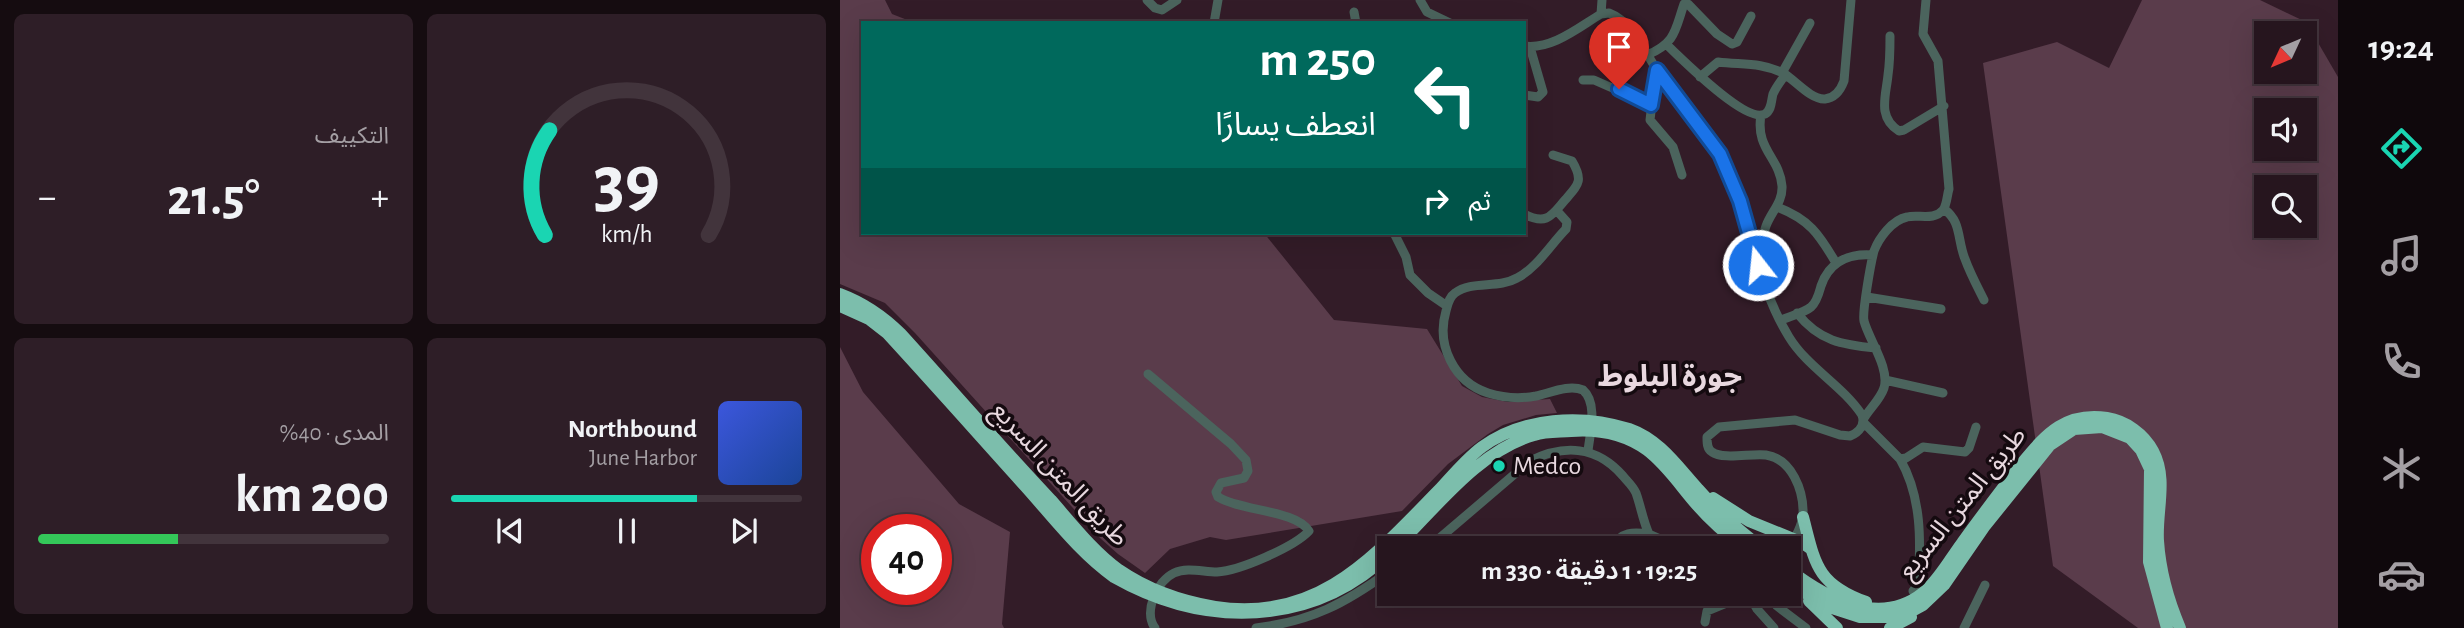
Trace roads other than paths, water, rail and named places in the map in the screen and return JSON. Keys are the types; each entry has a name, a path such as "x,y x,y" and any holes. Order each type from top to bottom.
{"highway":[{"name":"طريق المتن السريع","path":"840,295 868,307 887,320 1105,558 1147,586 1190,603 1232,610 1257,609 1282,605 1316,594 1340,582 1384,547 1483,446 1534,424 1628,429 1655,442 1733,526 1746,536"},
{"name":"طريق المتن السريع","path":"840,306 869,319 887,332 1065,531 1100,566 1125,584 1167,606 1202,615 1240,619 1265,618 1312,606 1355,583 1377,564"},
{"name":"طريق المتن السريع","path":"1801,578 1840,602 1858,608 1886,608 1911,601 1934,582 1990,504 2051,431 2069,421 2090,416 2115,420 2136,431 2157,459 2161,484 2158,521 2160,560 2170,602 2180,628"},
{"name":"طريق المتن السريع","path":"1407,536 1488,457 1511,443 1577,425"},
{"name":"طريق المتن السريع","path":"1801,591 1823,605 1860,617 1899,615 1923,605 1944,585 1984,527 2050,445 2074,429 2102,427 2130,438 2141,450 2150,469 2149,562 2166,628"},
{"name":"طريق المتن السريع","path":"1604,428 1646,449 1658,459 1714,523 1730,536"},
{"path":"1698,489 1776,536"},
{"path":"1803,517 1817,566 1832,584 1854,598 1886,608"},
{"path":"1801,546 1810,548"},
{"path":"1801,591 1837,628"},
{"path":"1890,628 1909,618 1923,605"}],"street":[{"path":"1147,0 1155,8 1162,9 1177,0"},
{"path":"1214,21 1218,0"},
{"path":"1420,0 1427,12 1446,21"},
{"path":"1601,14 1602,0"},
{"path":"1700,77 1720,62 1754,63 1784,74 1820,98 1831,97 1844,81 1851,0"},
{"path":"1795,536 1803,517 1796,481 1784,463 1766,455 1721,455 1712,452 1707,438 1719,427 1795,420 1847,436 1857,432 1883,391 1885,380 1864,319 1873,255 1890,227 1900,219 1908,216 1934,216 1944,209 1949,189 1944,106 1938,61 1923,34 1926,0"},
{"path":"1647,55 1667,45 1677,29 1684,4 1690,2 1717,34 1732,44 1737,42 1751,16"},
{"path":"1354,12 1356,21"},
{"path":"1526,95 1538,97 1543,92 1527,46 1557,40 1601,14 1609,13 1625,22 1720,154 1740,201 1758,265 1781,320 1796,347 1857,408 1863,421 1900,459 1919,521 1918,585 1913,592"},
{"path":"1758,265 1765,230 1777,207 1782,184 1761,139 1761,115 1770,109 1774,93 1810,23"},
{"path":"1890,36 1888,75 1883,101 1893,127 1899,131 1904,130 1944,106"},
{"path":"1667,45 1722,96 1761,115"},
{"path":"1657,70 1650,120 1674,147 1682,175"},
{"path":"1583,80 1594,80 1651,105"},
{"path":"1526,215 1541,220 1558,212 1577,188 1578,175 1572,161 1553,155"},
{"path":"1777,207 1796,214 1810,225 1836,263"},
{"path":"1944,209 1958,228 1965,259 1984,300"},
{"path":"1558,212 1567,222 1566,229 1530,269 1517,279 1495,286 1462,289 1449,299 1442,334 1449,360 1473,386 1486,392 1508,398 1578,388 1587,394 1591,400 1592,414 1588,451"},
{"path":"1395,235 1406,257 1410,275 1428,293 1447,306"},
{"path":"1781,320 1814,304 1825,275 1836,263 1854,256 1873,255"},
{"path":"1867,297 1941,309"},
{"path":"1797,313 1808,327 1830,340 1876,348"},
{"path":"1148,374 1214,429 1246,460 1247,476 1221,482 1216,492 1218,497 1291,519 1305,525 1310,531 1252,564 1226,571 1180,571 1168,577 1159,587 1151,608 1150,617 1155,628"},
{"path":"1885,380 1943,393"},
{"path":"1900,459 1923,447 1965,452 1969,448 1976,426"},
{"path":"1442,536 1530,461 1560,450 1588,451 1608,461 1632,486 1650,534"},
{"path":"1621,536 1633,532 1654,536"},
{"path":"1255,628 1289,623 1328,610 1344,603 1377,581"},
{"path":"1964,628 1984,584"},
{"path":"1705,622 1707,611 1719,606"},
{"path":"1755,606 1774,628"},
{"path":"1772,606 1803,627"}],"place":[{"name":"Medco","path":"1499,466"}],"district":[{"name":"جورة البلوط","path":"1670,377"}]}
